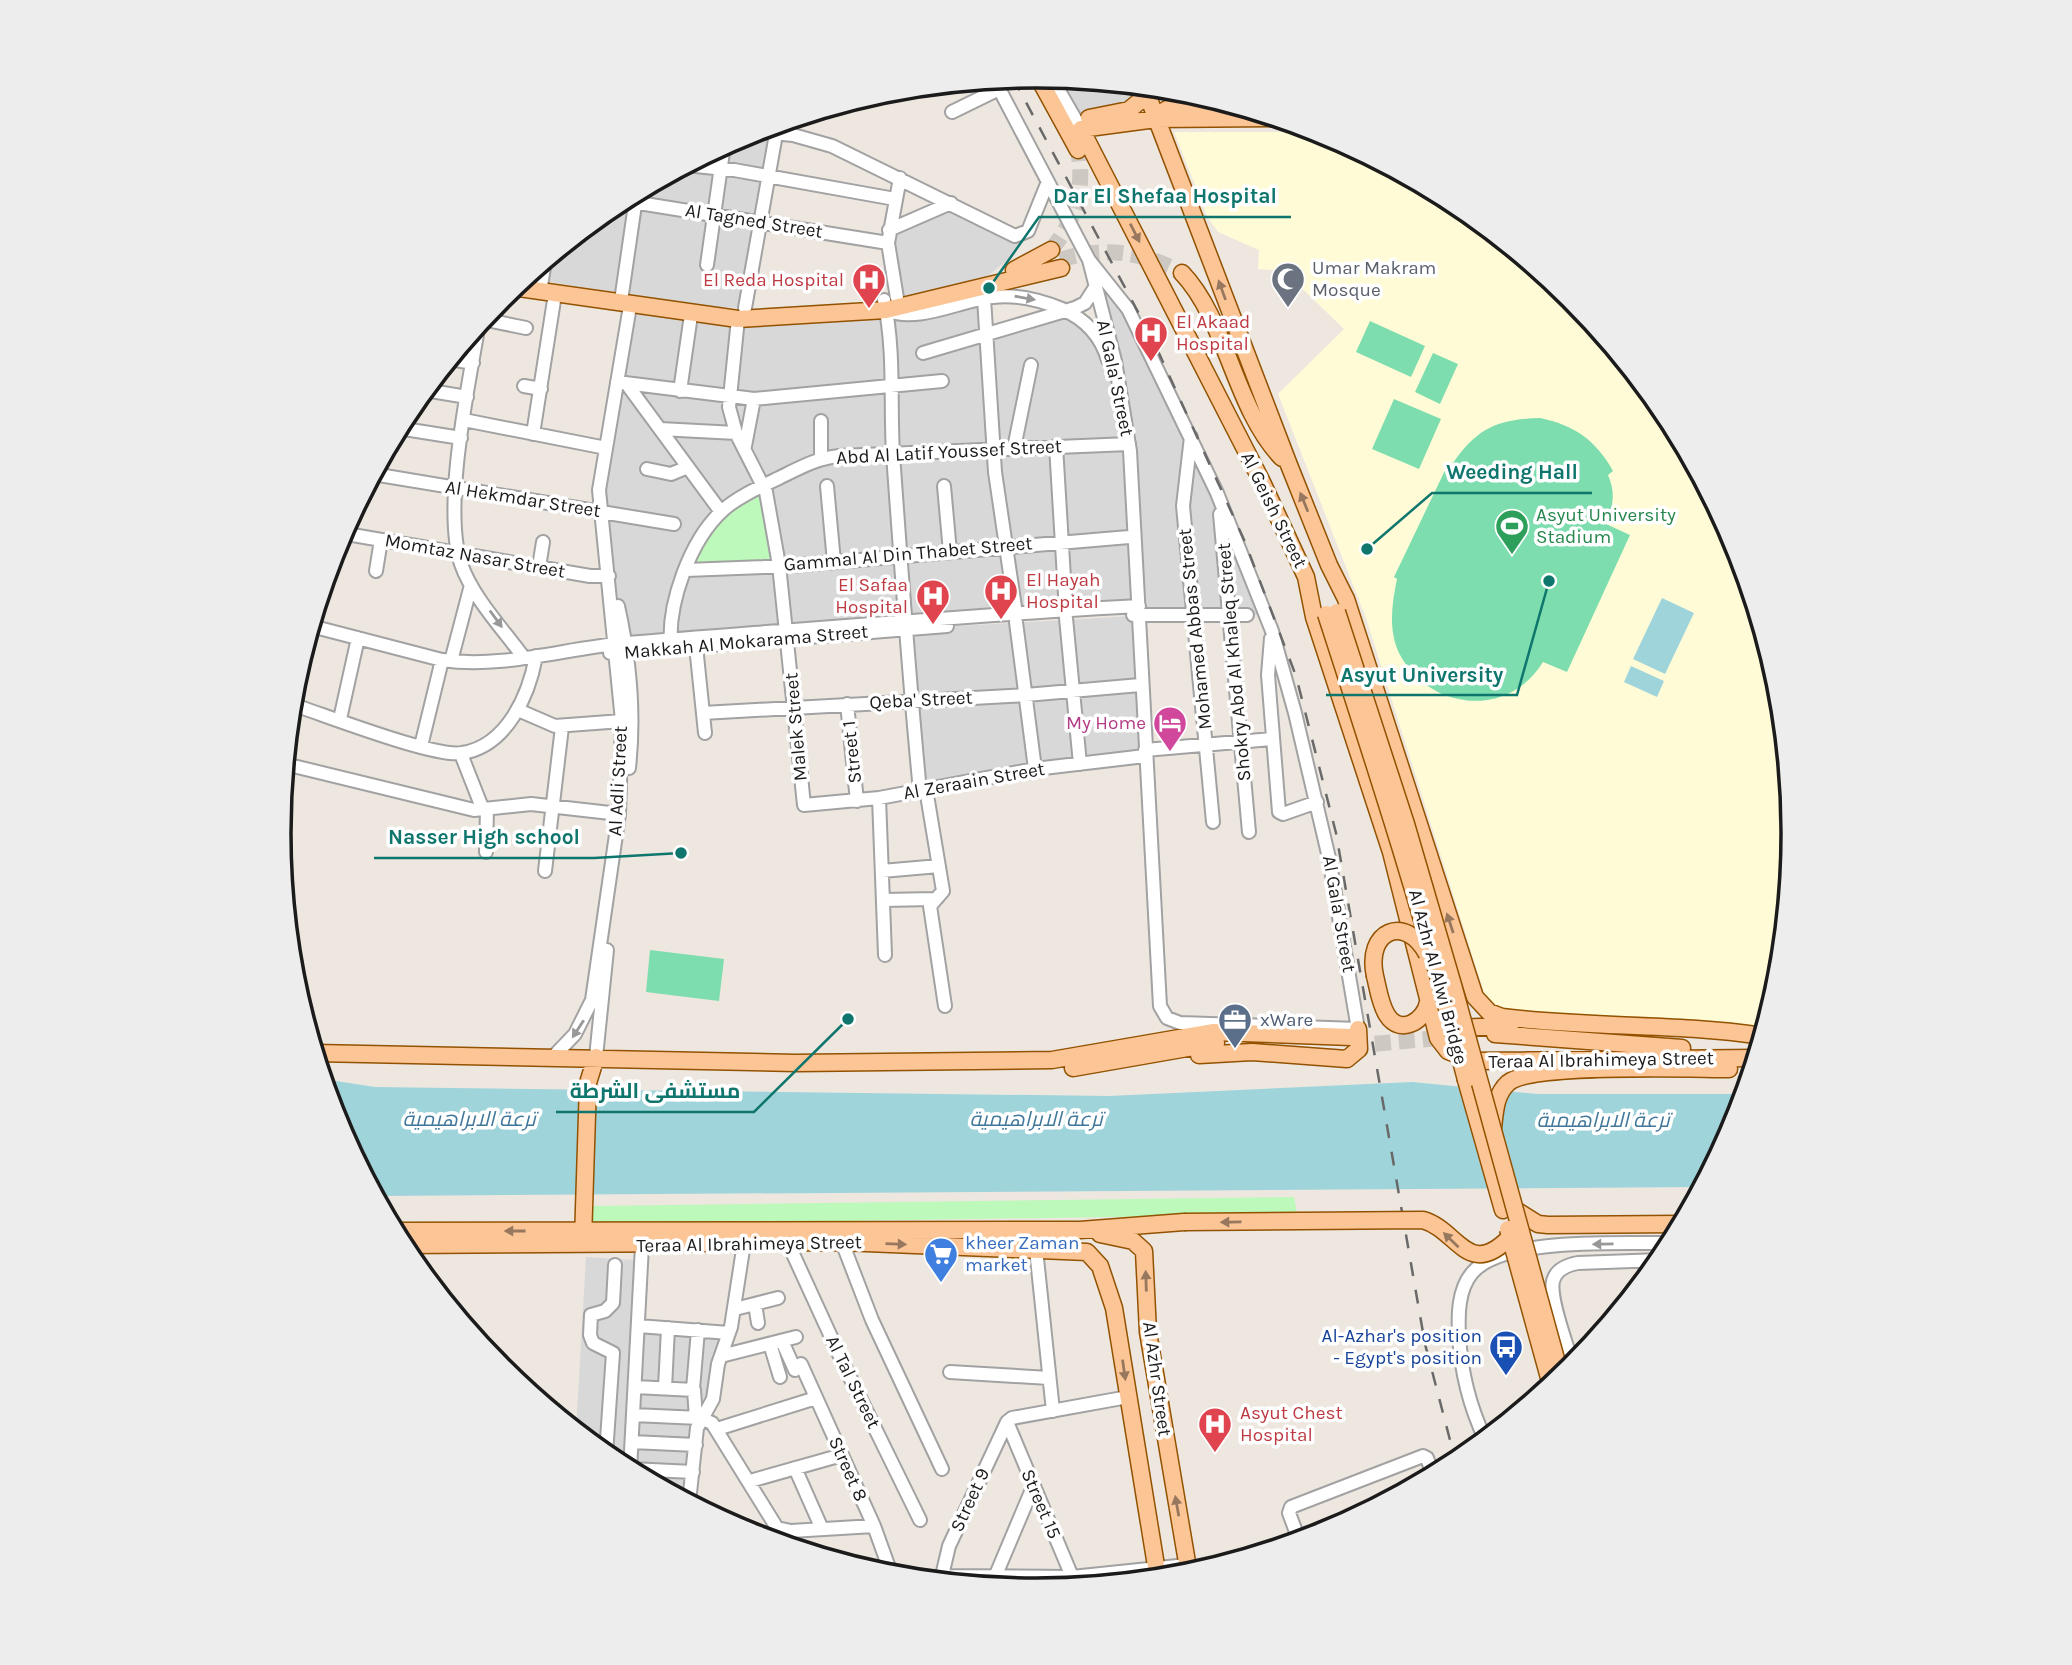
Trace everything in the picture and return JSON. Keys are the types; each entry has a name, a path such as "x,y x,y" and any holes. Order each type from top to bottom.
{"main road":[{"path":"1044,88 1078,150"},
{"path":"1079,125 1129,110 1141,95"},
{"name":"Al Geish Street","path":"1147,96 1289,465 1329,565 1350,608 1475,998 1484,1008"},
{"path":"1156,119 1166,108 1193,105"},
{"path":"1079,125 1156,119 1246,118"},
{"name":"Al Geish Street","path":"1079,125 1261,480 1306,577 1314,617 1433,983 1428,1002 1438,1038 1451,1039"},
{"path":"626,300 691,315 889,303 1010,276 1057,259"},
{"path":"1261,480 1259,452 1180,278 1205,308 1262,436 1289,465"},
{"path":"533,283 546,289"},
{"path":"528,288 713,308 742,314"},
{"name":"Al Azhr Al Alwi Bridge","path":"1329,565 1332,613 1396,828 1433,983 1510,1237 1548,1373"},
{"name":"Al Azhr Al Alwi Bridge","path":"1306,577 1332,613 1406,824 1557,1364"},
{"path":"1428,1002 1427,1010 1417,1022 1409,1025 1395,1023 1386,1013 1375,976 1371,960 1374,947 1382,937 1401,931 1419,940 1433,983"},
{"path":"1433,983 1430,972 1442,962 1450,963 1468,977"},
{"name":"Teraa Al Ibrahimeya Street","path":"1484,1008 1509,1018 1616,1027 1709,1029 1752,1036"},
{"path":"1451,1039 1494,1025 1588,1033 1752,1038"},
{"path":"325,1052 554,1057 677,1063 1061,1069 1129,1059 1146,1064 1212,1054 1252,1052 1347,1059 1359,1049 1353,1038 1214,1032 1052,1060 677,1063"},
{"path":"1451,1039 1499,1034 1747,1052"},
{"name":"Teraa Al Ibrahimeya Street","path":"1451,1039 1464,1059 1482,1061 1745,1058"},
{"path":"328,1061 578,1065 596,1061"},
{"path":"583,1239 588,1083 596,1061"},
{"path":"578,1065 588,1083"},
{"path":"1493,1130 1498,1098 1508,1084 1523,1075 1572,1071 1742,1068"},
{"path":"1514,1209 1527,1219 1548,1225 1669,1224"},
{"path":"1080,1230 1184,1222 1423,1220 1439,1227 1459,1248 1481,1253 1492,1251 1510,1237"},
{"name":"Teraa Al Ibrahimeya Street","path":"416,1245 705,1236 1080,1230"},
{"name":"Al Azhr Street","path":"1080,1230 1133,1241 1144,1251 1148,1332 1187,1562"},
{"name":"Teraa Al Ibrahimeya Street","path":"408,1232 583,1239 642,1246 705,1236 744,1243 842,1242 1078,1251 1094,1258"},
{"name":"Al Azhr Street","path":"1094,1258 1106,1278 1114,1308 1156,1567"}],"street":[{"name":"Al Geish Street","path":"1058,88 1079,125"},
{"path":"953,112 988,89"},
{"name":"Al Gala' Street","path":"998,89 1089,260 1122,298 1217,493 1272,631 1317,802 1353,1038 1180,1023 1162,1013 1126,444 1115,361 1094,289 1089,260"},
{"path":"786,131 821,142 1019,237 1028,231 1047,184"},
{"name":"Malek Street","path":"776,135 729,398 736,433 746,446 764,485 779,565 803,803"},
{"path":"707,265 723,157"},
{"path":"701,167 768,175 895,199"},
{"path":"900,178 889,237 892,372 889,386 911,700 923,790 943,894 930,906 945,1006"},
{"name":"Al Tagned Street","path":"645,199 760,223 889,237"},
{"path":"889,237 951,203"},
{"name":"Al Adli Street","path":"596,1061 596,1037 631,740 621,648 600,511 606,449 622,382 626,300 635,205"},
{"path":"533,434 541,388 545,272"},
{"path":"923,353 1080,306 1094,289"},
{"name":"Al Gala' Street","path":"889,303 911,314 984,298 1020,297 1063,310 1089,327 1106,353 1126,444 1129,537 1136,613"},
{"path":"984,298 993,448 1035,769"},
{"path":"680,391 691,315"},
{"path":"493,323 526,328"},
{"path":"302,708 421,746 461,754 483,745 499,733 518,710 529,684 533,656 471,585 458,552 457,488 461,439 477,339"},
{"path":"460,361 473,363"},
{"path":"1014,447 1031,365"},
{"path":"622,382 729,398 754,399 942,381"},
{"path":"622,382 721,512"},
{"path":"524,386 541,388"},
{"path":"436,392 467,397"},
{"path":"746,446 754,399"},
{"path":"464,420 606,449"},
{"path":"821,421 821,459"},
{"path":"660,429 736,433"},
{"path":"410,430 461,439"},
{"name":"Mohamed Abbas Street","path":"1191,436 1182,498 1213,822"},
{"name":"Abd Al Latif Youssef Street","path":"670,644 672,618 686,570 706,529 721,512 764,485 821,459 993,448 1126,444"},
{"path":"1056,446 1066,614 1080,764"},
{"path":"647,469 671,474 688,467"},
{"name":"Al Hekmdar Street","path":"383,476 674,524"},
{"path":"827,486 834,562"},
{"path":"944,486 950,552"},
{"name":"Shokry Abd Al Khaleq Street","path":"1217,493 1249,832"},
{"name":"Momtaz Nasar Street","path":"353,535 590,576 609,576"},
{"name":"Gammal Al Din Thabet Street","path":"686,570 834,562 1129,537"},
{"path":"376,571 381,540"},
{"path":"539,567 543,542"},
{"path":"421,746 471,585"},
{"name":"Makkah Al Mokarama Street","path":"320,628 446,660 554,657 621,648 906,624 1066,614 1247,615"},
{"path":"1272,631 1268,666 1279,813 1317,802"},
{"name":"Makkah Al Mokarama Street","path":"670,644 696,646 787,634"},
{"path":"340,719 358,638"},
{"path":"696,646 705,733"},
{"name":"Al Adli Street","path":"554,1057 576,1034 592,1000 619,814 621,648"},
{"name":"Qeba' Street","path":"703,713 1073,692 1140,685"},
{"name":"Street 1","path":"847,704 858,800"},
{"path":"518,710 548,725 562,727 622,721"},
{"path":"545,872 562,727"},
{"name":"Al Zeraain Street","path":"803,803 808,806 879,798 1035,769 1207,744 1272,738"},
{"path":"461,754 485,809 486,852"},
{"path":"294,766 465,808 485,809 520,804 619,814"},
{"path":"879,798 885,955"},
{"path":"882,871 939,866"},
{"path":"883,900 934,900"},
{"path":"842,1242 872,1320 942,1469"},
{"path":"698,1418 713,1399 721,1356 735,1309 744,1243"},
{"name":"Al Tal Street","path":"788,1243 920,1520"},
{"path":"1482,1429 1458,1320 1464,1286 1472,1272 1481,1266 1534,1247 1657,1243"},
{"path":"631,1458 635,1390 634,1330 642,1246"},
{"path":"1036,1249 1053,1411"},
{"path":"1569,1352 1552,1290 1557,1272 1567,1265 1578,1263 1643,1261"},
{"path":"607,1441 612,1353 593,1343 590,1331 592,1315 605,1311 613,1303 615,1265"},
{"path":"735,1309 778,1298"},
{"path":"755,1304 758,1323"},
{"path":"634,1330 668,1328 729,1333"},
{"path":"665,1388 668,1328"},
{"path":"692,1389 698,1330"},
{"path":"721,1356 796,1337"},
{"path":"776,1342 780,1377"},
{"name":"Street 8","path":"776,1342 798,1367 816,1398 874,1526 887,1562"},
{"path":"950,1372 1049,1378"},
{"path":"610,1392 665,1388 692,1389 696,1392 698,1418 690,1493"},
{"path":"1007,1422 1128,1397"},
{"path":"717,1429 816,1398"},
{"path":"608,1421 633,1418 698,1418 717,1429 750,1481 771,1522 778,1528 874,1526"},
{"name":"Street 15","path":"1007,1422 1072,1577"},
{"name":"Street 9","path":"943,1571 956,1530 1007,1422"},
{"path":"632,1442 696,1445"},
{"path":"750,1481 842,1455"},
{"path":"1295,1530 1289,1513 1291,1507 1423,1456 1429,1465"},
{"path":"795,1468 822,1529"},
{"path":"650,1470 693,1472"},
{"path":"657,1470 657,1474"},
{"path":"995,1576 1033,1487"}],"shaded area":[{"path":"1059,88 1141,95 1140,101 1077,120"},
{"path":"1174,132 1289,132 1366,164 1450,213 1490,241 1527,272 1596,341 1655,419 1681,460 1724,547 1756,640 1775,735 1781,832 1779,881 1775,930 1756,1026 1507,1013 1487,1002 1366,618 1278,394 1344,329 1284,271 1258,269 1259,250 1218,232 1208,218"},
{"path":"775,135 745,308 713,307 536,280 582,241 664,187 706,164"},
{"path":"951,203 1021,239 1010,258 986,277 898,297 890,231"},
{"path":"1107,281 1191,438 1265,615 1140,614 1132,448 1096,289"},
{"path":"983,299 986,333 1064,311 1081,321 1107,363 1122,445 1132,606 626,642 600,511 631,306 732,320"},
{"path":"1132,616 1136,623 1144,756 920,790 907,629"},
{"path":"586,1257 636,1260 635,1329 723,1335 688,1491 622,1452 577,1419"}],"green space":[{"path":"1370,321 1425,346 1411,377 1356,352"},
{"path":"1433,353 1458,364 1440,404 1415,392"},
{"path":"1394,399 1441,419 1419,469 1372,449"},
{"name":"Asyut University Stadium","path":"1540,418 1574,430 1591,442 1606,460 1613,471 1608,475 1613,500 1606,524 1630,535 1567,672 1543,662 1528,680 1510,693 1469,701 1449,696 1429,687 1412,672 1399,653 1392,625 1397,579 1394,577 1449,462 1453,463 1480,434 1500,423"},
{"path":"764,486 779,565 687,569 720,514"},
{"path":"650,950 724,959 719,1001 646,992"},
{"path":"1294,1197 1297,1214 593,1225 593,1206"}],"water":[{"path":"1662,598 1694,613 1665,674 1633,659"},
{"path":"1631,666 1664,681 1657,697 1624,682"},
{"name":"ترعة الابراهيمية","path":"334,1081 375,1087 1109,1096 1412,1082 1537,1094 1733,1094 1691,1187 386,1196 348,1118"}],"tunnel":[{"path":"1051,250 1067,227 1076,203 1080,177 1078,150"},
{"path":"1060,260 1092,253 1122,253 1152,260 1182,273"},
{"path":"1351,1046 1449,1037"}],"railway":[{"path":"1019,88 1153,340 1245,542 1296,676 1336,833 1425,1344 1453,1450"}],"place":[{"name":"Dar El Shefaa Hospital","path":"989,288"},
{"name":"Umar Makram Mosque","path":"1288,309"},
{"name":"El Reda Hospital","path":"869,310"},
{"name":"El Akaad Hospital","path":"1151,363"},
{"name":"Weeding Hall","path":"1367,549"},
{"name":"Asyut University Stadium","path":"1512,556"},
{"name":"Asyut University","path":"1549,581"},
{"name":"El Hayah Hospital","path":"1001,621"},
{"name":"El Safaa Hospital","path":"933,626"},
{"name":"My Home","path":"1170,753"},
{"name":"Nasser High school","path":"681,853"},
{"name":"مستشفى الشرطة","path":"848,1019"},
{"name":"xWare","path":"1235,1050"},
{"name":"kheer Zaman market","path":"941,1284"},
{"name":"Al-Azhar's position - Egypt's position","path":"1506,1377"},
{"name":"Asyut Chest Hospital","path":"1215,1454"}]}
